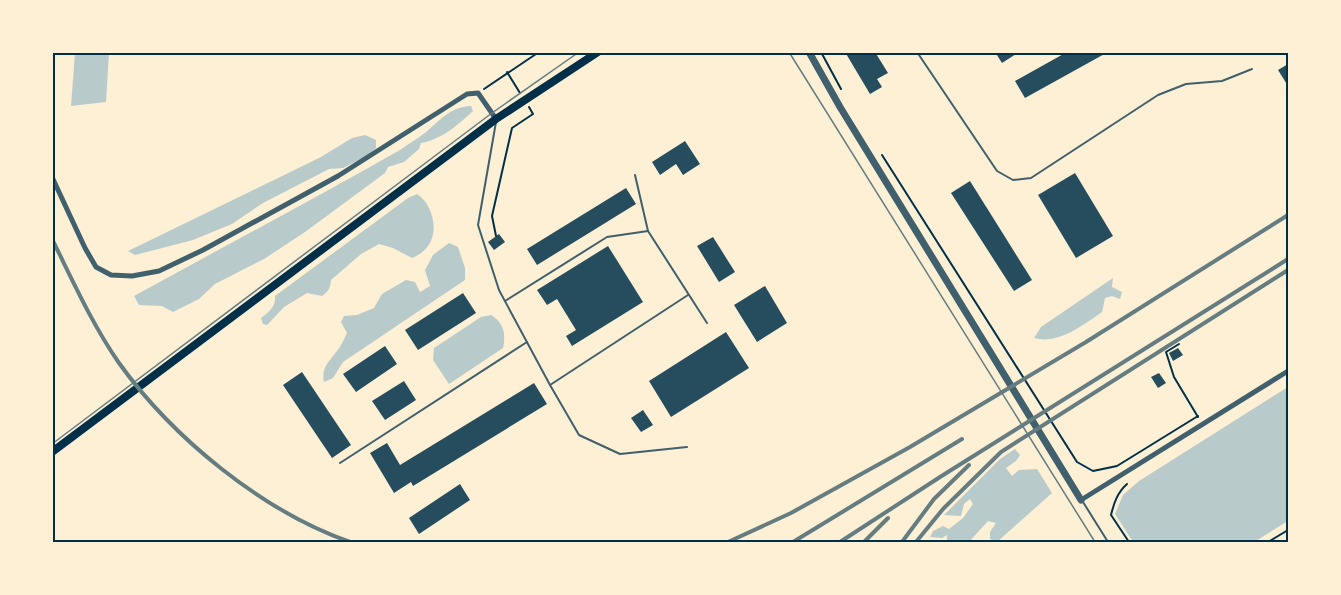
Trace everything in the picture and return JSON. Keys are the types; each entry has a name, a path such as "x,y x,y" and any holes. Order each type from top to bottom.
{"main road":[{"path":"52,452 496,119 598,52"}],"street":[{"path":"809,52 840,107 1081,500 1288,371"},
{"path":"52,177 96,267 111,275 132,276 159,271 203,250 338,176 467,94 478,93 496,119"}],"lane":[{"path":"917,52 997,171 1013,180 1031,178 1158,95 1186,84 1222,81 1252,69"},
{"path":"496,119 478,225 499,290 579,435 620,454 687,447"},
{"path":"635,176 648,231 707,323"},
{"path":"505,301 607,237 648,231"},
{"path":"550,385 688,294"},
{"path":"340,463 527,342"},
{"path":"1081,500 1108,543"}],"path":[{"path":"478,93 539,52"},
{"path":"821,52 841,89"},
{"path":"496,236 492,216 512,128 534,114 507,72"},
{"path":"881,155 1077,462 1093,471 1117,466 1198,416 1177,381 1166,352 1179,344"},
{"path":"1127,484 1121,489 1114,502 1112,515 1129,543"},
{"path":"1268,543 1288,530"}],"shaded area":[{"path":"75,53 109,53 106,102 71,106"},
{"path":"471,106 473,111 449,131 436,139 421,143 419,149 404,162 388,167 385,173 305,232 264,259 215,284 199,299 173,312 162,306 139,305 134,296 400,150 451,112"},
{"path":"365,135 376,140 376,148 367,156 343,168 329,169 263,203 232,224 193,240 135,255 128,251 321,157 352,138"},
{"path":"417,194 429,207 434,226 432,238 424,250 412,258 379,244 361,254 331,280 329,289 322,296 307,293 284,307 267,325 263,324 261,318 273,306 275,296 408,198"},
{"path":"449,243 458,247 465,268 465,280 343,362 333,378 324,382 325,368 347,333 341,322 344,316 357,315 374,308 382,294 406,280 415,282 420,292 430,286 425,270 433,255"},
{"path":"1113,278 1112,287 1122,292 1120,299 1112,296 1105,298 1102,312 1070,332 1052,339 1034,338 1041,327"},
{"path":"491,315 503,329 503,348 449,384 433,360 434,348 481,317"},
{"path":"1288,387 1288,521 1254,542 1133,542 1115,514 1123,495 1139,481"},
{"path":"1015,449 1020,455 1006,468 1012,476 1019,470 1037,469 1052,493 997,542 990,539 990,532 996,523 988,521 969,542 947,542 947,535 942,538 930,537 933,531 943,526 949,529 963,518 973,504 970,499 964,504 961,516 944,515 1000,459"}],"building":[{"path":"845,52 875,52 888,73 877,79 882,87 870,94"},
{"path":"995,52 1019,52 1002,63"},
{"path":"1067,52 1108,52 1025,98 1015,81"},
{"path":"1288,64 1288,86 1278,70"},
{"path":"685,141 700,164 683,175 676,164 660,175 652,162"},
{"path":"1075,173 1113,236 1076,258 1038,195"},
{"path":"970,181 1032,280 1014,291 951,193"},
{"path":"626,188 636,204 537,265 527,249"},
{"path":"499,234 505,242 494,250 488,242"},
{"path":"713,237 735,272 719,282 697,246"},
{"path":"608,246 643,302 572,346 566,336 576,330 557,299 547,305 537,290"},
{"path":"765,286 787,323 757,342 734,305"},
{"path":"463,293 476,313 418,350 405,330"},
{"path":"726,332 749,368 671,417 649,381"},
{"path":"385,346 397,364 356,392 343,374"},
{"path":"1178,348 1183,355 1173,361 1169,353"},
{"path":"302,372 351,445 332,458 283,385"},
{"path":"1159,373 1166,383 1158,388 1151,377"},
{"path":"404,381 416,400 385,420 372,401"},
{"path":"534,383 547,404 413,486 411,482 394,493 370,453 387,443 400,465"},
{"path":"643,410 653,425 641,432 631,418"},
{"path":"460,484 470,500 419,534 409,518"}],"tram line":[{"path":"52,444 492,113 579,52"},
{"path":"789,52 1095,542"}],"railway":[{"path":"728,542 791,513 910,447 1086,342 1288,215"},
{"path":"52,239 109,348 141,391 166,418 222,469 252,492 284,512 350,542"},
{"path":"840,542 1288,259"},
{"path":"916,542 943,509 1001,452 1288,270"},
{"path":"793,542 962,439"},
{"path":"902,542 934,499 969,465"},
{"path":"864,542 888,518"}]}
